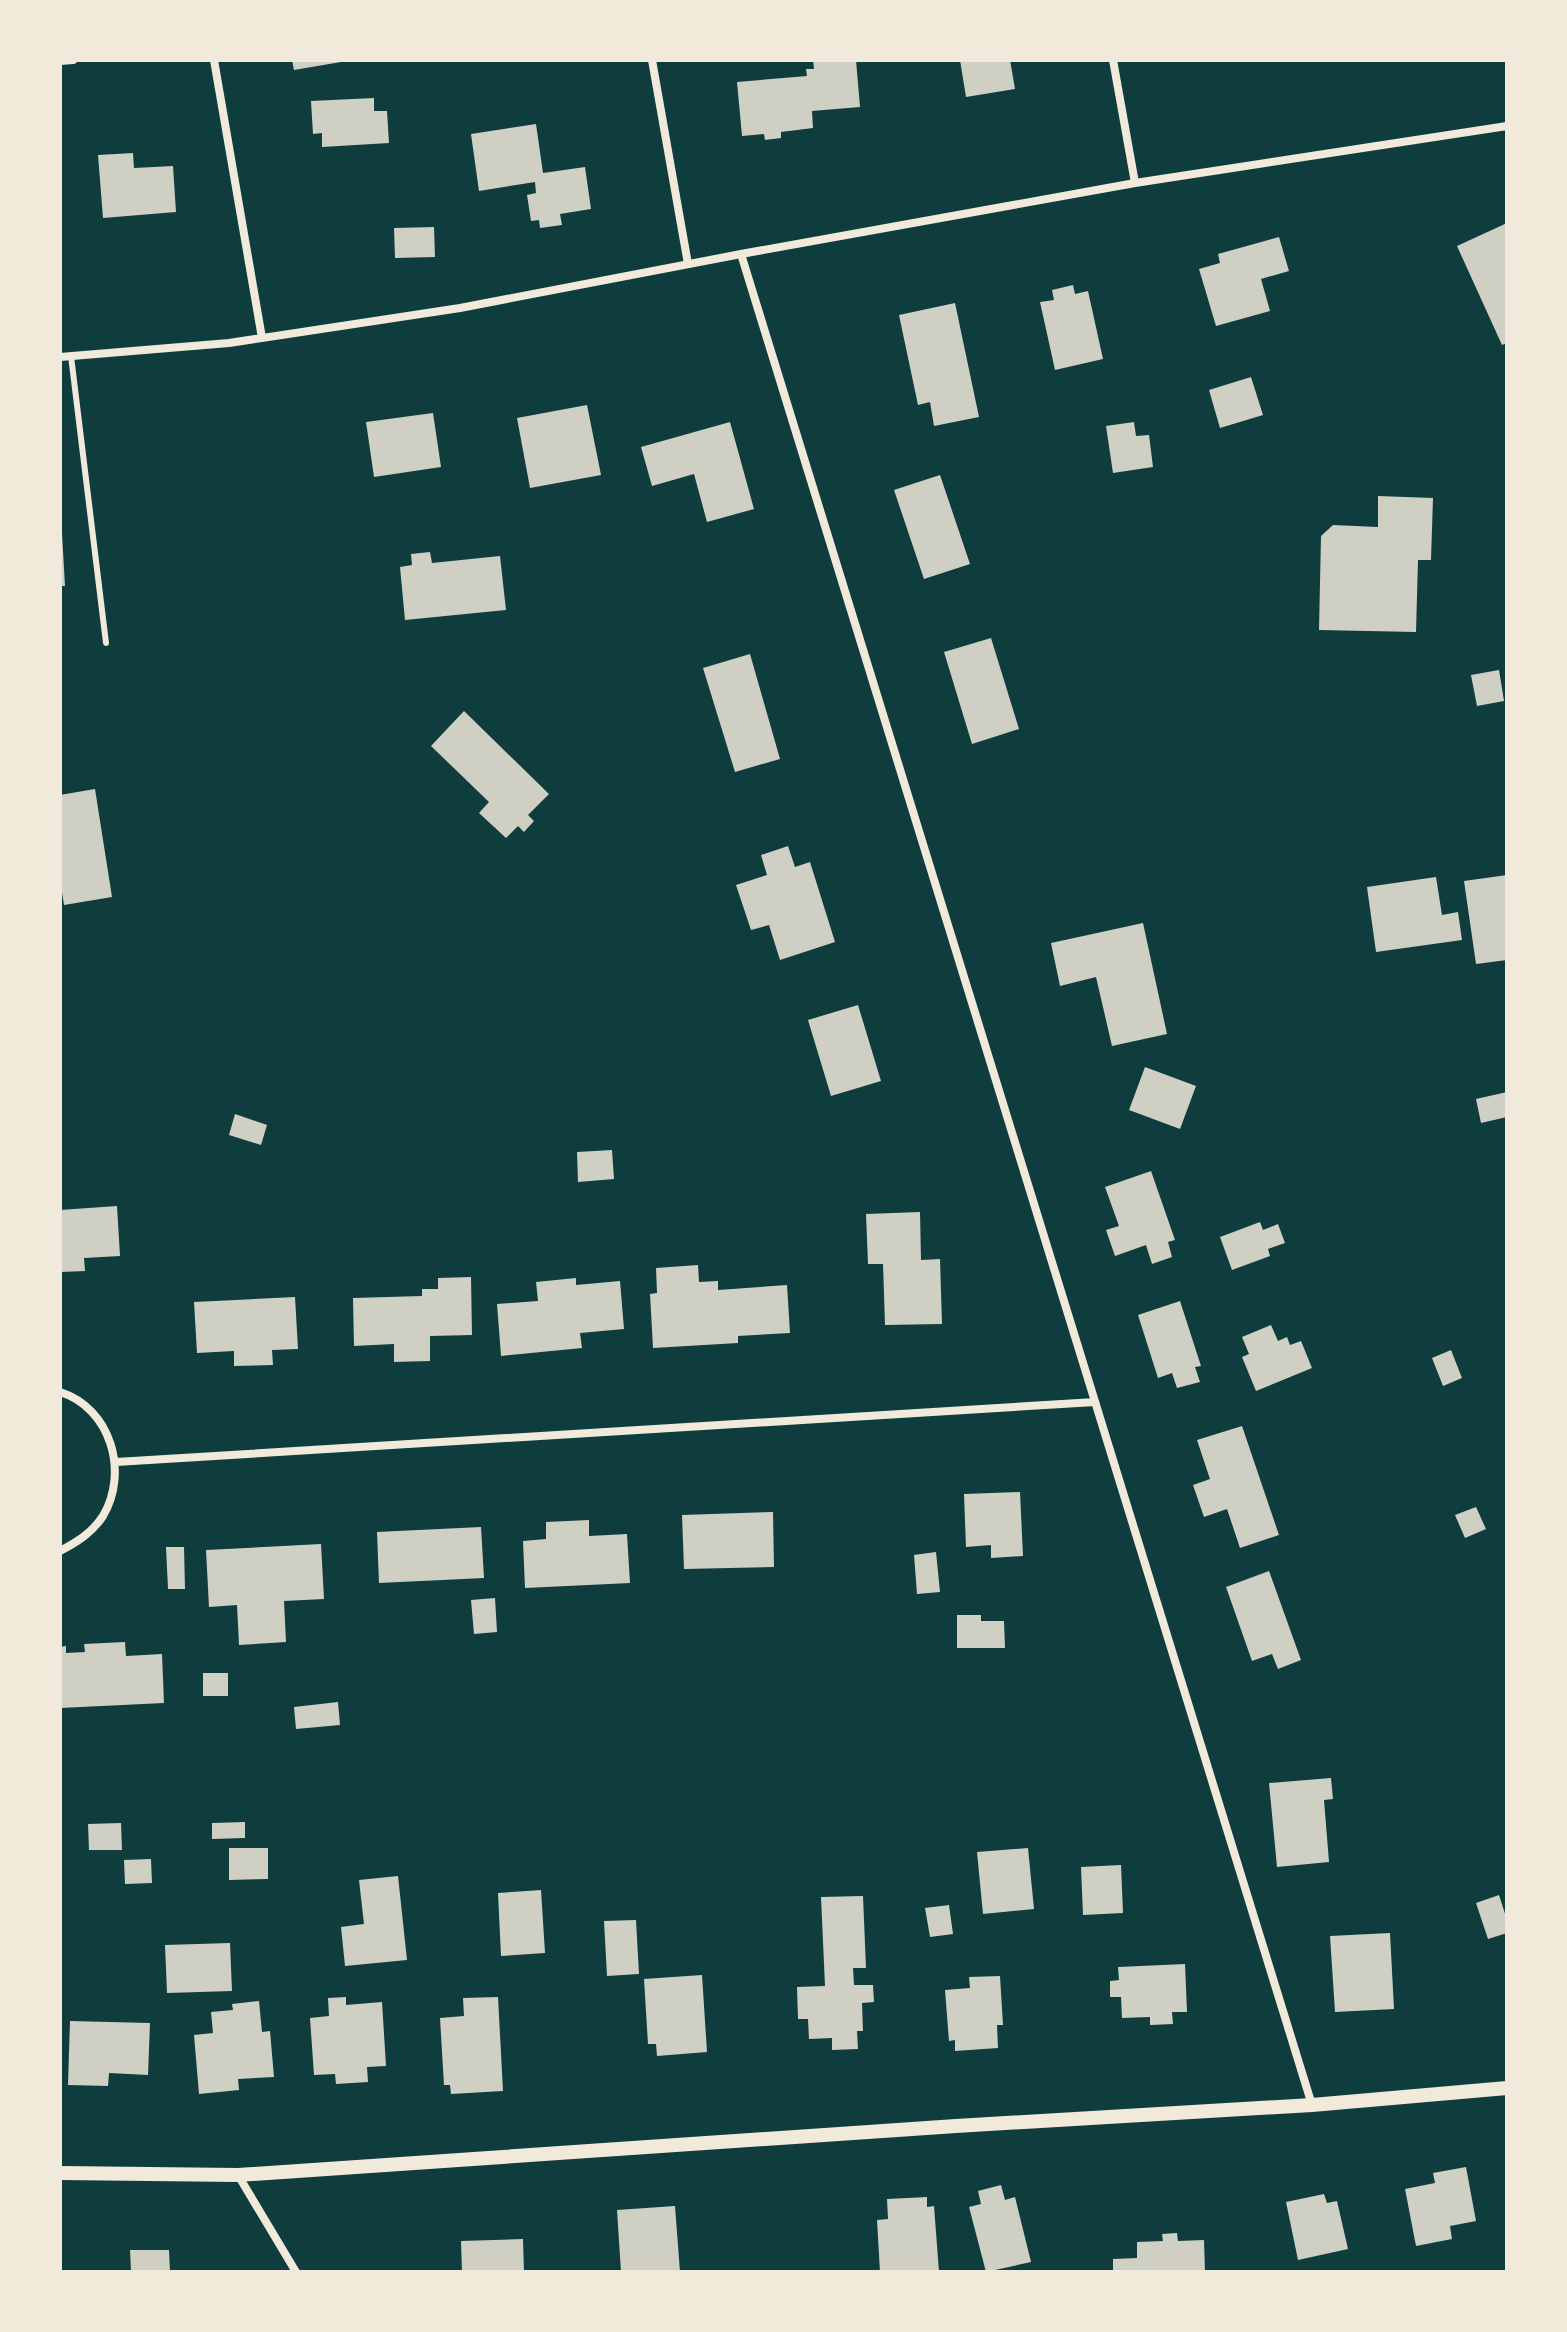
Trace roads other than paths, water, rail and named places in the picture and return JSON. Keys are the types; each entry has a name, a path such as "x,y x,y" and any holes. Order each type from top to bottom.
{"street":[{"path":"60,61 73,60"},
{"path":"214,60 262,338"},
{"path":"652,60 688,264"},
{"path":"1113,60 1135,183"},
{"path":"60,357 262,338 460,308 1135,183 1507,126"},
{"path":"741,254 1312,2105"},
{"path":"60,1392 70,1395 92,1412 108,1435 116,1462 114,1491 103,1516 84,1538 60,1551"},
{"path":"116,1462 1095,1402"},
{"path":"60,2173 238,2175 1312,2105 1507,2088"},
{"path":"238,2175 296,2272"}],"lane":[{"path":"71,356 106,643"}]}
